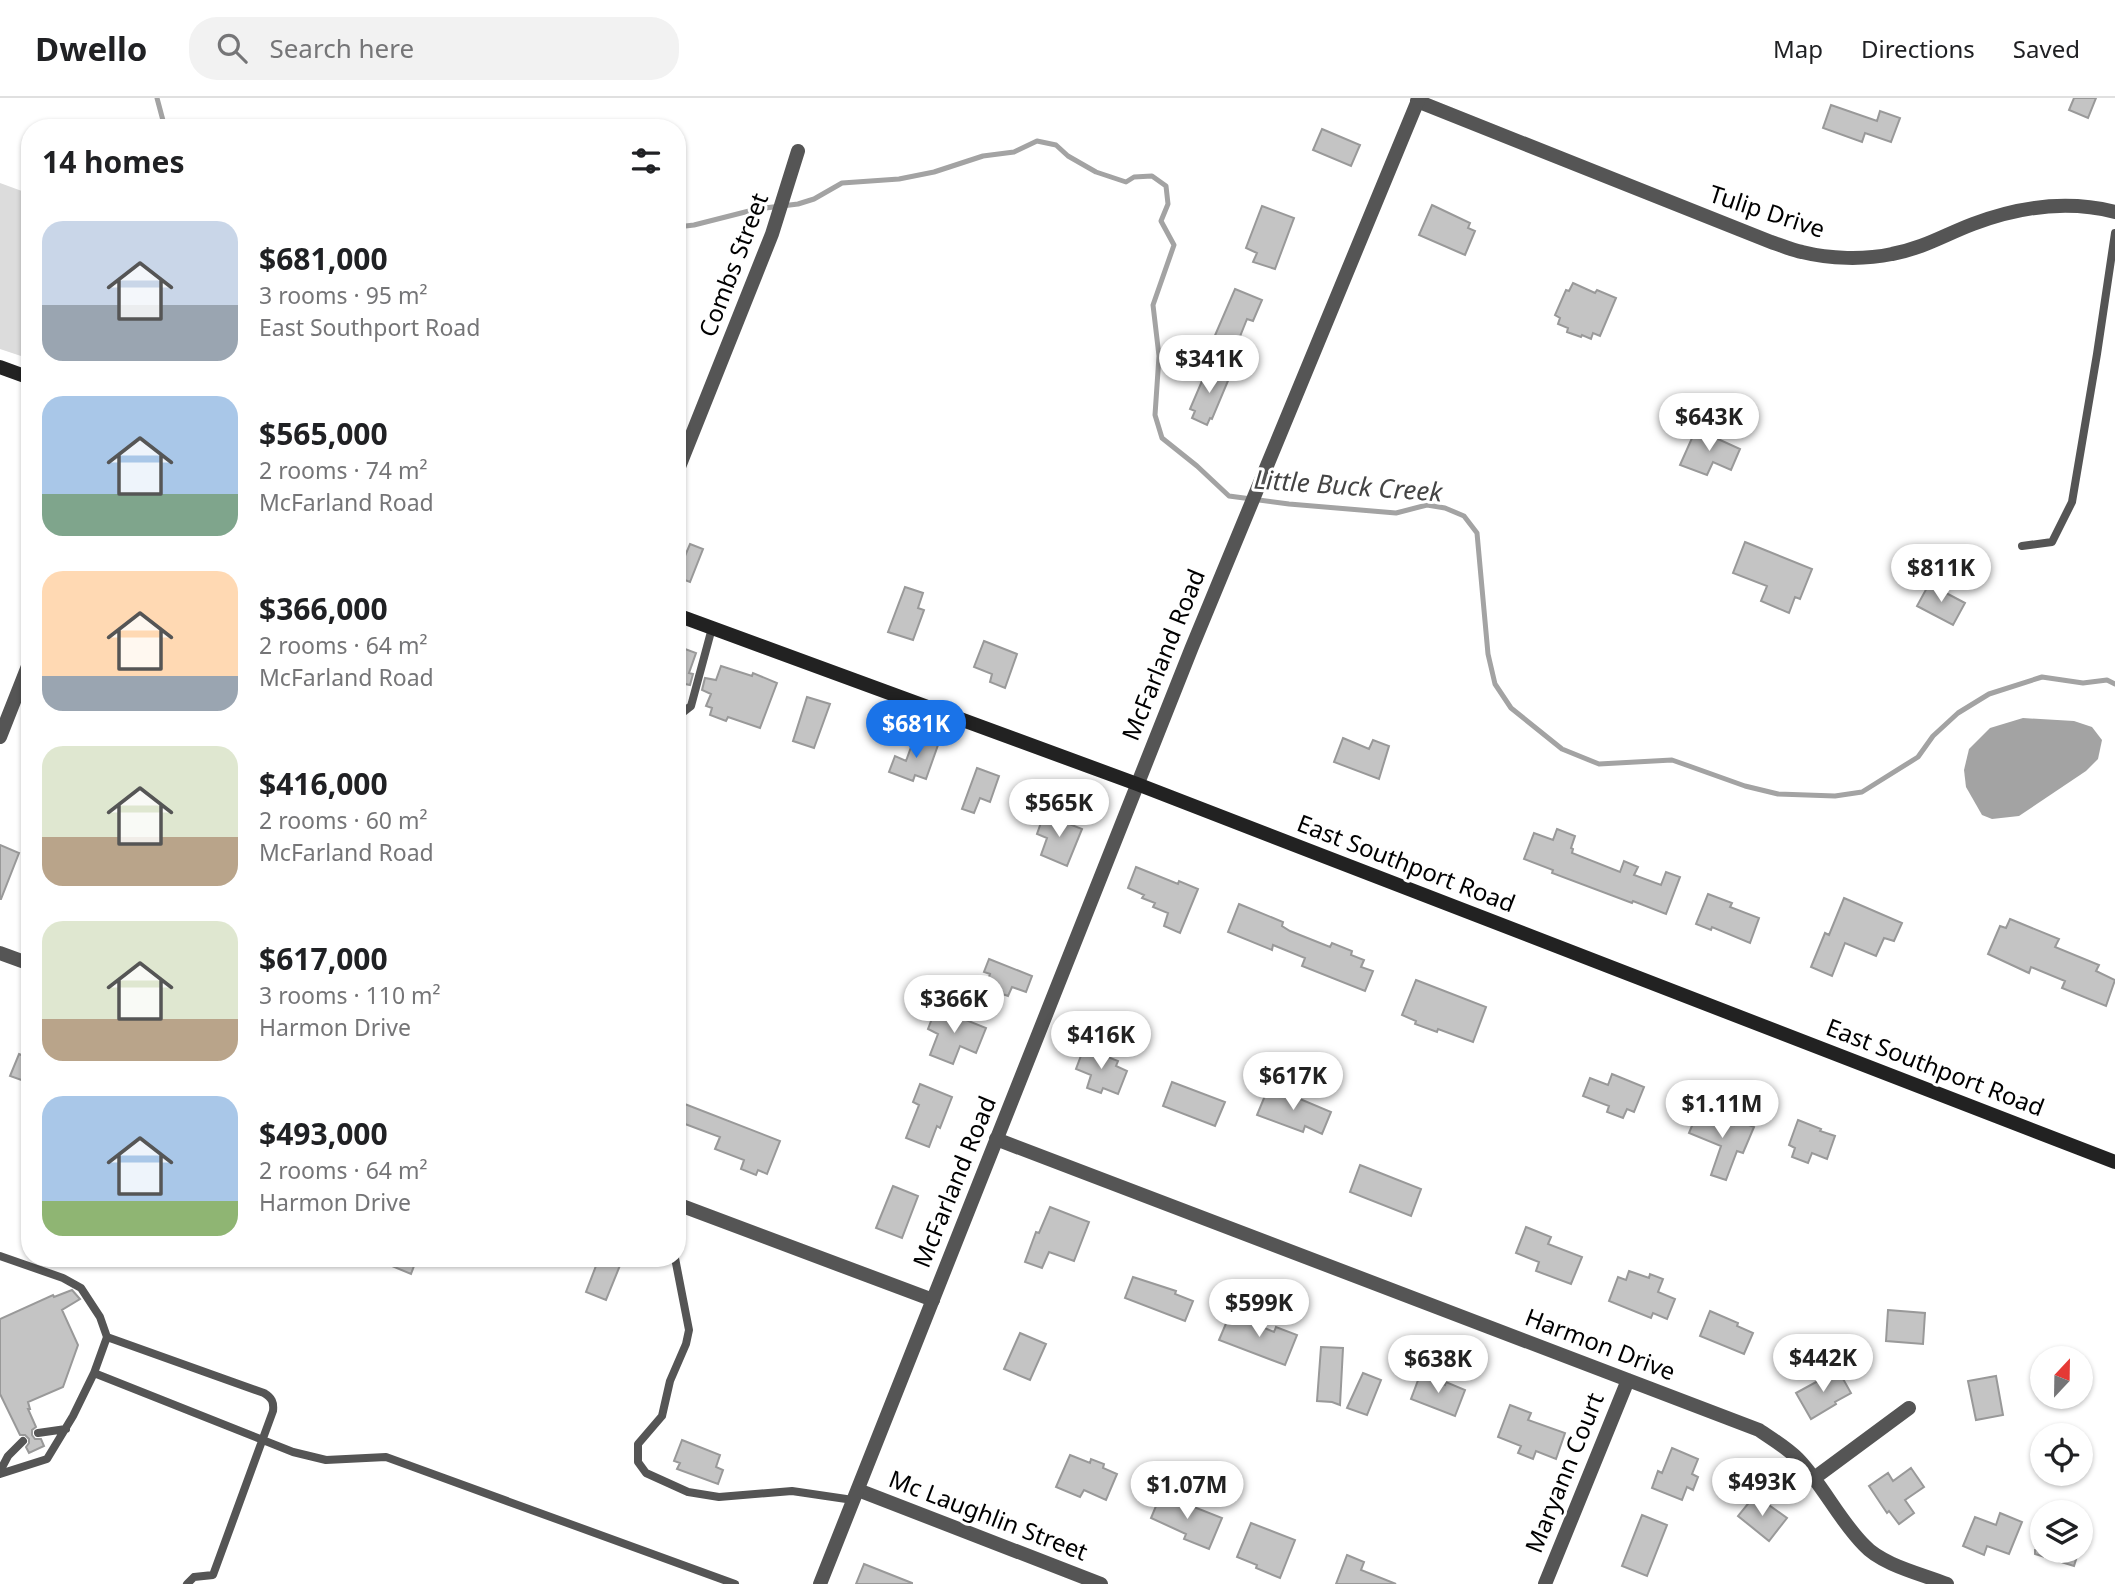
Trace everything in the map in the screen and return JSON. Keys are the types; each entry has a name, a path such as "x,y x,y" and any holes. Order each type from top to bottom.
{"main road":[{"path":"0,367 21,375"},
{"name":"East Southport Road","path":"686,622 712,628 1136,785 2115,1162"}],"street":[{"name":"Tulip Drive","path":"1418,99 1802,253 1843,258 1892,254 1931,243 1993,216 2034,208 2068,206 2115,212"},
{"name":"McFarland Road","path":"820,1584 1136,785 1418,99"},
{"name":"Combs Street","path":"686,449 772,234 798,151"},
{"path":"0,737 21,684"},
{"path":"0,953 21,961"},
{"name":"Harmon Drive","path":"996,1139 1759,1430 1792,1454 1856,1538 1870,1551 1890,1562 1947,1584"},
{"path":"686,1207 933,1300"},
{"name":"Maryann Court","path":"1545,1584 1628,1380"},
{"path":"1813,1479 1909,1408"},
{"name":"Mc Laughlin Street","path":"856,1495 1101,1584"}],"lane":[{"path":"2022,546 2052,542 2072,502 2115,233"},
{"path":"686,710 691,706 712,628"},
{"path":"0,1256 21,1264"},
{"path":"0,1473 47,1459 66,1429 94,1373 107,1337 100,1317 81,1288 30,1267"},
{"path":"677,1267 688,1330 670,1381 662,1416 638,1444 638,1462 646,1473 688,1492 719,1497 792,1491 856,1495"},
{"path":"107,1337 264,1393 274,1404 274,1411 213,1575 194,1577 187,1584"},
{"path":"94,1373 293,1452 326,1460 386,1457 735,1584"},
{"path":"38,1433 66,1429"},
{"path":"0,1473 8,1456 23,1441"}],"shaded area":[{"path":"0,183 21,191 21,356 0,349"},
{"path":"2023,718 2074,721 2092,727 2102,740 2098,759 2086,771 2019,816 1992,819 1982,815 1966,787 1964,770 1969,749 1990,728"}],"building":[{"path":"2074,98 2096,98 2088,118 2069,110"},
{"path":"1831,105 1877,121 1880,111 1900,118 1891,142 1865,133 1862,142 1823,128"},
{"path":"1322,129 1360,145 1351,166 1313,150"},
{"path":"1432,205 1470,223 1468,228 1475,231 1465,255 1419,235"},
{"path":"1262,206 1294,218 1275,269 1253,262 1257,253 1246,248"},
{"path":"1573,283 1595,293 1597,290 1616,298 1600,336 1593,333 1591,339 1582,335 1581,337 1567,332 1568,328 1558,324 1560,318 1555,315 1566,290 1569,291"},
{"path":"1235,289 1262,300 1253,321 1247,319 1235,349 1213,340"},
{"path":"1208,367 1230,376 1207,425 1192,418 1195,411 1190,409"},
{"path":"1696,429 1740,449 1731,470 1713,462 1707,475 1680,465"},
{"path":"1745,542 1812,569 1800,599 1795,597 1789,613 1761,601 1767,586 1733,573"},
{"path":"690,544 703,549 690,582 686,580 686,554"},
{"path":"1929,584 1965,603 1953,625 1917,606"},
{"path":"905,587 923,593 918,608 924,610 913,640 888,632"},
{"path":"984,641 1017,654 1005,688 990,682 992,674 974,667"},
{"path":"686,649 696,653 689,673 693,674 690,685 686,684"},
{"path":"721,666 752,676 753,673 777,683 760,728 728,717 726,721 710,715 712,708 706,706 711,694 702,690 705,678 716,680"},
{"path":"807,697 830,704 814,748 793,741"},
{"path":"915,736 938,745 926,779 915,775 913,781 889,772 895,756 906,761"},
{"path":"1343,738 1369,749 1373,740 1389,746 1379,779 1334,762"},
{"path":"977,768 999,776 990,802 980,798 974,813 962,809"},
{"path":"1044,814 1082,829 1067,866 1041,855 1047,838 1037,834"},
{"path":"1557,829 1575,836 1572,853 1620,872 1624,861 1638,867 1634,875 1661,885 1666,872 1680,877 1666,914 1552,873 1553,870 1524,859 1534,833 1553,840"},
{"path":"0,845 19,853 1,899 0,899"},
{"path":"1136,867 1198,889 1180,933 1164,926 1168,913 1153,907 1155,903 1128,888"},
{"path":"1708,894 1732,903 1730,907 1759,918 1750,943 1712,927 1711,930 1696,924"},
{"path":"1844,898 1902,923 1894,941 1884,938 1876,956 1845,943 1832,976 1811,967 1825,933 1829,935"},
{"path":"1239,904 1283,922 1282,926 1290,931 1330,947 1332,943 1352,951 1351,955 1364,960 1361,967 1373,971 1365,991 1302,966 1305,958 1273,945 1272,950 1228,932"},
{"path":"2010,919 2059,939 2055,947 2099,965 2096,971 2115,980 2106,1006 2062,988 2065,981 2031,967 2029,973 1988,954 2000,926 2006,928"},
{"path":"989,959 1032,976 1026,992 1012,987 1008,996 985,988 990,974 984,972"},
{"path":"1416,980 1486,1007 1473,1042 1415,1024 1416,1021 1402,1015"},
{"path":"936,1008 986,1028 976,1053 960,1046 953,1064 930,1055 938,1034 928,1029"},
{"path":"1085,1045 1118,1061 1116,1066 1127,1071 1118,1094 1103,1088 1101,1093 1087,1088 1091,1075 1076,1069"},
{"path":"19,1054 21,1055 21,1080 10,1076"},
{"path":"1612,1074 1644,1087 1634,1112 1627,1109 1623,1118 1607,1112 1609,1106 1583,1096 1590,1078 1608,1085"},
{"path":"1172,1082 1225,1102 1215,1126 1163,1106"},
{"path":"920,1084 952,1097 929,1147 906,1138 919,1105 913,1102"},
{"path":"1269,1086 1331,1112 1322,1134 1305,1126 1303,1132 1257,1115"},
{"path":"686,1104 780,1141 767,1174 758,1170 756,1175 741,1169 744,1160 715,1149 720,1137 686,1124"},
{"path":"1698,1111 1734,1125 1736,1120 1754,1127 1743,1153 1737,1151 1726,1180 1711,1175 1721,1146 1689,1133"},
{"path":"1798,1120 1835,1136 1827,1159 1812,1153 1808,1163 1792,1157 1795,1148 1789,1145"},
{"path":"1360,1165 1421,1189 1411,1216 1350,1192"},
{"path":"893,1186 918,1196 902,1238 876,1228"},
{"path":"1050,1207 1089,1222 1074,1261 1049,1252 1042,1268 1025,1262 1036,1232 1039,1233"},
{"path":"1526,1227 1551,1237 1548,1244 1582,1257 1571,1284 1536,1271 1539,1262 1516,1253"},
{"path":"394,1267 414,1267 411,1274"},
{"path":"596,1267 619,1267 606,1300 586,1292"},
{"path":"1629,1271 1649,1278 1650,1274 1663,1279 1658,1292 1675,1299 1667,1319 1653,1313 1651,1318 1609,1301 1618,1277 1626,1280"},
{"path":"1133,1277 1176,1291 1175,1294 1193,1301 1185,1321 1125,1298"},
{"path":"72,1290 80,1299 62,1310 78,1345 63,1387 28,1402 28,1409 36,1427 32,1430 32,1435 35,1439 41,1439 44,1446 29,1453 26,1447 29,1439 20,1435 0,1394 0,1319 53,1295 54,1297"},
{"path":"1888,1310 1925,1313 1923,1344 1886,1341"},
{"path":"1710,1311 1753,1333 1744,1354 1700,1336"},
{"path":"1230,1314 1274,1332 1276,1327 1297,1335 1285,1365 1219,1340"},
{"path":"1020,1333 1046,1344 1030,1380 1004,1369"},
{"path":"1321,1347 1343,1348 1340,1405 1317,1401"},
{"path":"1838,1370 1851,1393 1811,1419 1796,1393"},
{"path":"1363,1373 1381,1380 1367,1415 1347,1408"},
{"path":"1420,1375 1465,1390 1455,1416 1411,1399"},
{"path":"1996,1376 2003,1415 1976,1420 1968,1381"},
{"path":"1510,1405 1531,1413 1528,1420 1565,1433 1556,1459 1536,1451 1533,1459 1518,1453 1521,1446 1498,1437"},
{"path":"682,1440 720,1455 716,1467 723,1470 718,1484 677,1469 680,1463 674,1461"},
{"path":"1672,1448 1698,1459 1692,1474 1698,1477 1693,1490 1687,1487 1682,1500 1652,1488 1658,1471 1662,1473"},
{"path":"1070,1455 1090,1463 1091,1459 1104,1464 1103,1468 1117,1474 1106,1500 1084,1490 1080,1497 1056,1487"},
{"path":"1911,1468 1924,1487 1905,1500 1914,1513 1899,1524 1889,1511 1887,1513 1869,1486 1888,1473 1893,1481"},
{"path":"1161,1494 1222,1518 1209,1549 1184,1539 1186,1534 1151,1518"},
{"path":"1755,1495 1787,1518 1769,1541 1738,1516"},
{"path":"2000,1513 2022,1522 2009,1554 1987,1546 1984,1555 1963,1546 1975,1517 1996,1525"},
{"path":"1642,1515 1667,1525 1647,1576 1622,1566"},
{"path":"1251,1523 1295,1540 1280,1578 1237,1557"},
{"path":"1347,1555 1364,1562 1361,1570 1396,1584 1336,1584"},
{"path":"864,1564 912,1583 912,1584 856,1584"}],"waterway":[{"name":"Little Buck Creek","path":"157,98 163,119"},
{"name":"Little Buck Creek","path":"686,226 757,209 798,204 814,199 842,183 899,179 934,172 983,156 1014,152 1037,141 1056,145 1068,156 1096,172 1126,182 1134,177 1152,176 1166,186 1168,204 1161,221 1174,245 1153,305 1159,356 1155,415 1162,438 1229,496 1396,513 1427,505 1445,508 1464,516 1477,533 1488,654 1495,684 1511,708 1562,749 1599,764 1672,760 1745,786 1778,794 1835,796 1862,792 1918,757 1933,736 1958,713 1989,694 2042,677 2083,683 2107,680 2115,684"}]}
